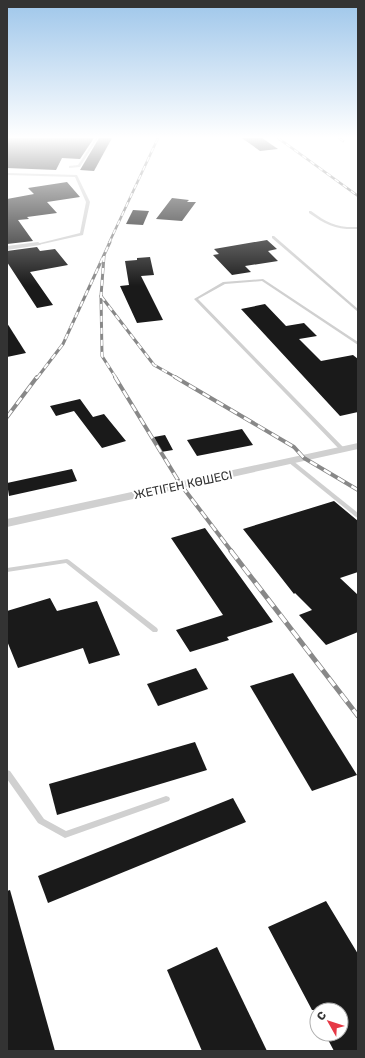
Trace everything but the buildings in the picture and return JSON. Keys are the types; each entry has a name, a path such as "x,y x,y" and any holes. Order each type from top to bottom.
{"street":[{"path":"7,248 38,244"},
{"name":"ЖЕТІГЕН КӨШЕСІ","path":"7,522 358,446"}],"lane":[{"path":"38,244 82,234 88,202 81,187"},
{"path":"310,212 328,225 350,229 358,228"},
{"path":"273,237 358,311"},
{"path":"343,450 196,299 224,282 263,280 358,344"},
{"path":"290,461 358,516"},
{"path":"7,570 67,561 155,630"},
{"path":"7,773 41,820 65,835 166,799"}],"railway":[{"path":"109,243 135,187"},
{"path":"346,187 358,196"},
{"path":"37,378 63,344 110,242"},
{"path":"101,296 104,256"},
{"path":"101,296 154,365 177,378"},
{"path":"101,296 102,356 116,378"},
{"path":"7,417 37,377"},
{"path":"115,377 181,485 232,552"},
{"path":"175,377 294,447 304,458 358,490"},
{"path":"231,551 358,716"}]}
